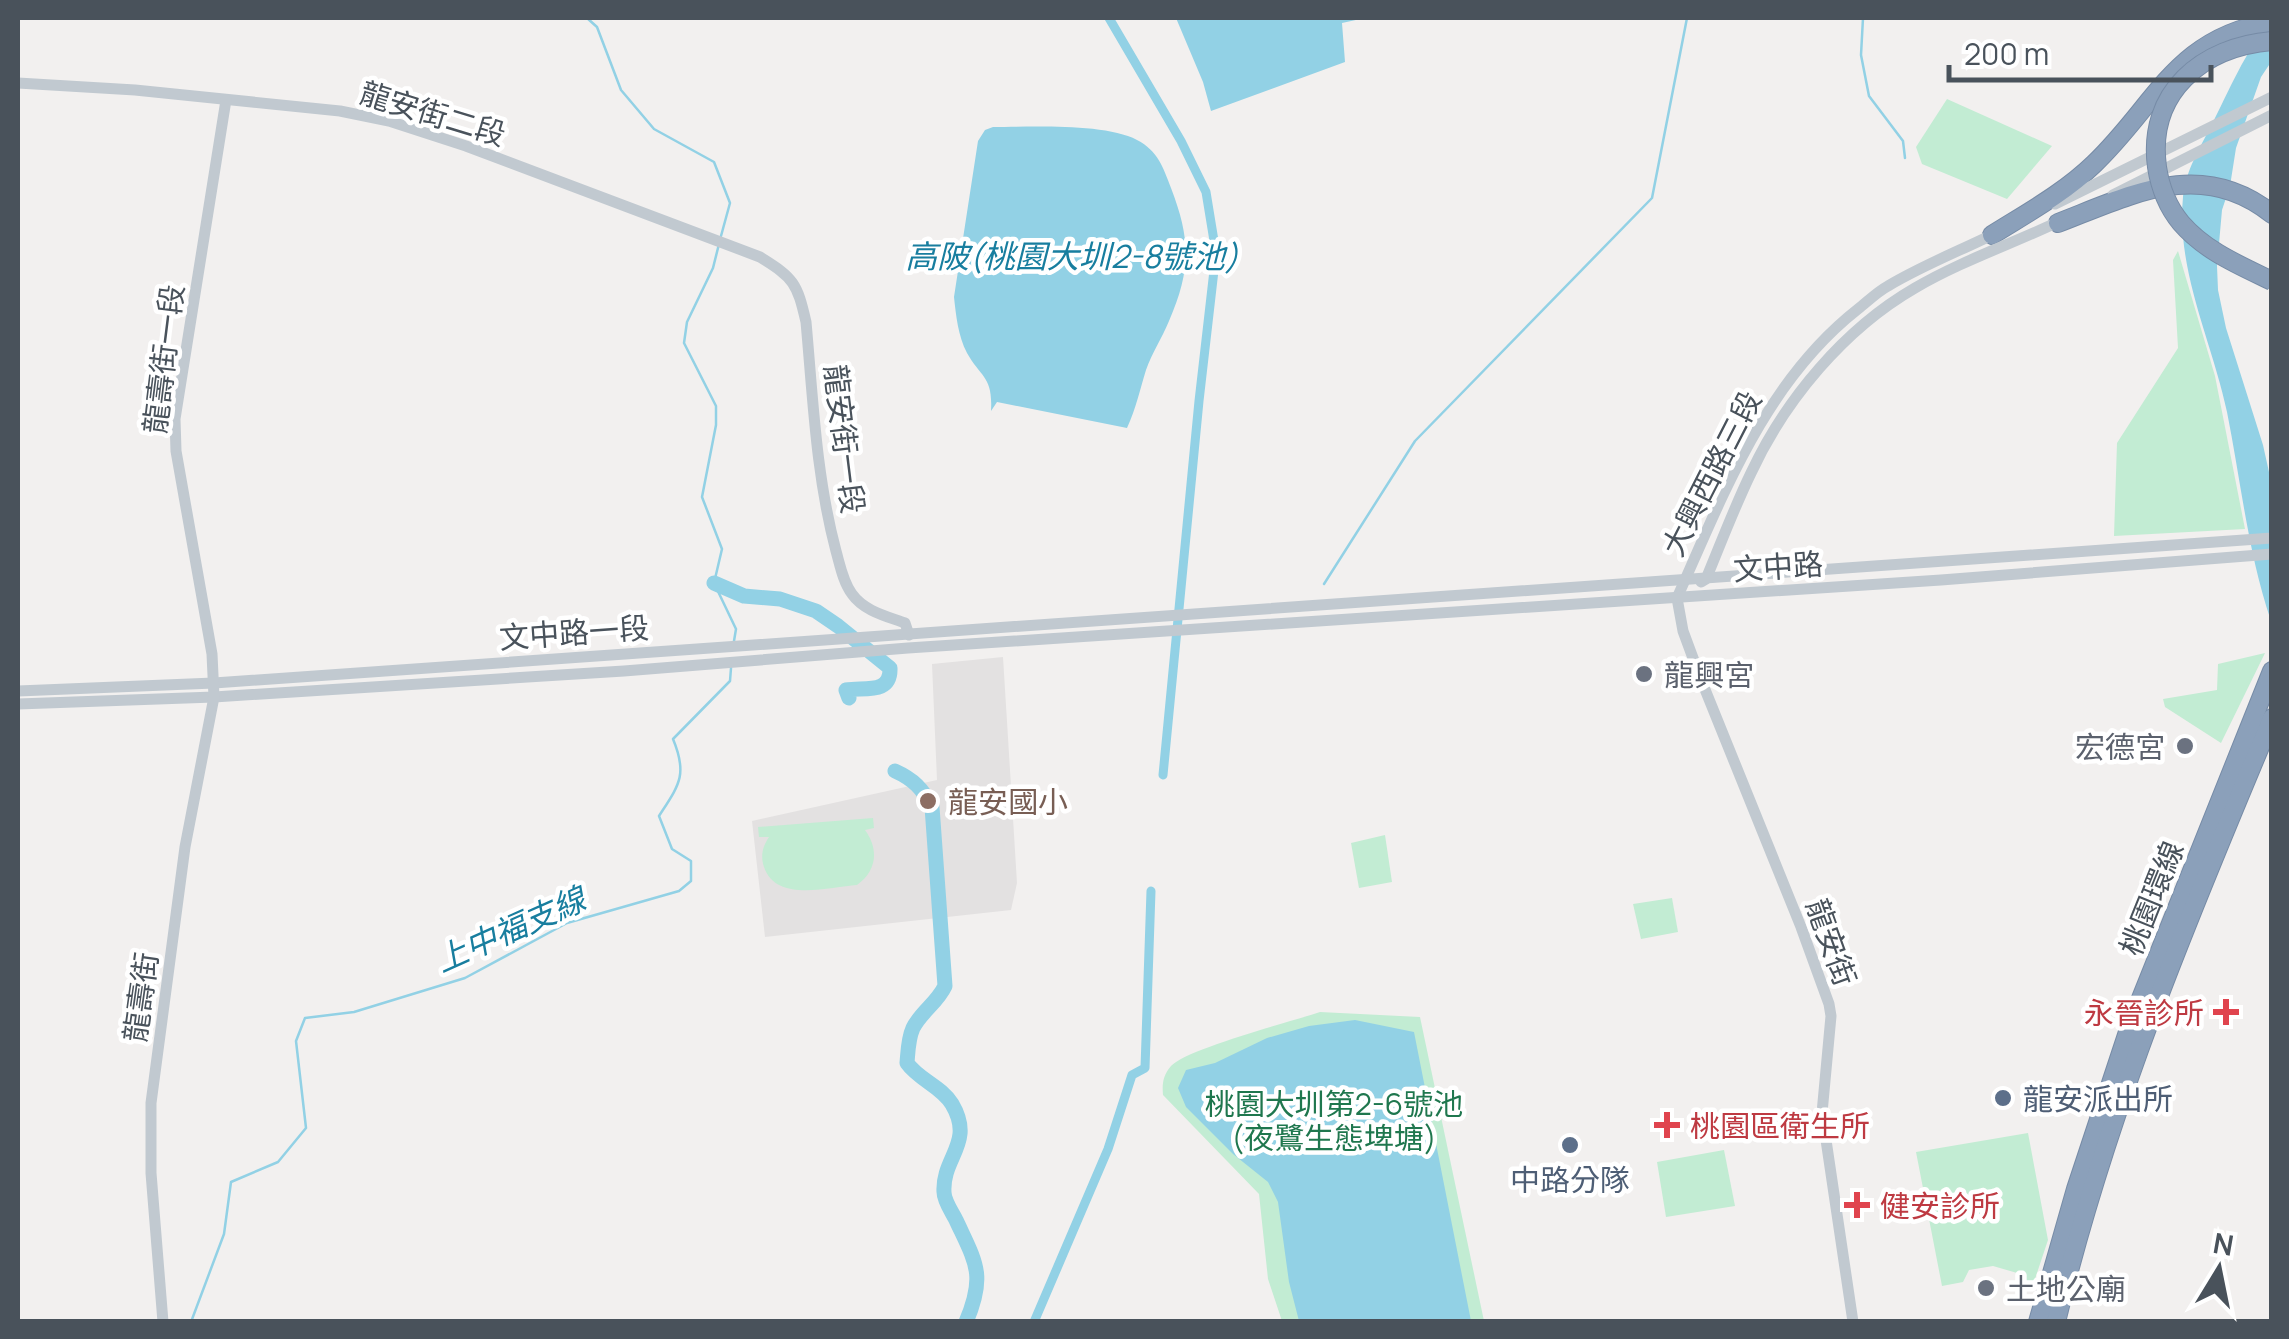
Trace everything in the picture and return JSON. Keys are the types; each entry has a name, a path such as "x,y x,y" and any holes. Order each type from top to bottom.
{"highway":[{"path":"1992,235 2080,178 2114,144 2172,72 2210,42 2228,33 2272,22"},
{"path":"2272,41 2223,51 2183,79 2166,102 2156,148 2160,182 2180,221 2205,246 2272,280"},
{"path":"2058,223 2142,191 2190,182 2246,196 2272,214"},
{"name":"桃園環線","path":"2038,1322 2076,1189 2130,1026 2272,671"},
{"name":"桃園環線","path":"2056,1322 2091,1190 2144,1035 2272,718"}],"street":[{"name":"龍安街二段","path":"18,83 340,111 390,122 725,243"},
{"name":"大興西路三段","path":"1676,598 1719,500 1752,438 1785,382 1831,330 1886,287 2271,97"},
{"name":"龍壽街一段","path":"214,683 176,451 175,419 226,100"},
{"name":"大興西路三段","path":"1676,598 1706,578 1751,472 1776,426 1806,385 1850,338 1890,304 1915,288 2058,223 2268,117"},
{"name":"龍安街一段","path":"725,243 760,256 793,280 806,322 822,488 841,568 849,590 859,602 905,624 909,633"},
{"name":"文中路","path":"1133,634 1290,615 1706,578 2270,538"},
{"path":"2270,538 2271,554"},
{"name":"文中路","path":"1134,617 1290,615 1676,598 2271,554"},
{"name":"龍安街","path":"1676,598 1700,677 1830,1004 1822,1113 1853,1322"},
{"name":"文中路一段","path":"18,691 214,683 1134,617"},
{"path":"905,648 909,633"},
{"name":"文中路一段","path":"18,704 214,697 1133,634"},
{"path":"492,663 494,679"},
{"name":"龍壽街","path":"163,1322 151,1103 185,848 214,683"}],"shaded area":[{"name":"龍安國小","path":"1003,657 1017,883 1011,910 765,937 752,821 937,780 932,664"}],"green space":[{"path":"1947,99 2052,146 2007,199 1922,164 1916,147"},
{"path":"2178,251 2215,376 2245,529 2114,536 2117,443 2178,348 2173,260"},
{"path":"2265,653 2221,743 2165,707 2163,699 2217,690 2218,664"},
{"path":"873,818 874,828 865,830 874,859 869,873 857,885 791,889 770,878 764,867 763,851 769,837 759,837 758,827"},
{"path":"1385,835 1392,882 1359,888 1351,843"},
{"path":"1672,898 1678,932 1641,939 1633,904"},
{"name":"桃園大圳第2-6號池 (夜鷺生態埤塘)","path":"1320,1012 1420,1017 1484,1321 1282,1321 1268,1279 1259,1194 1163,1095 1163,1083 1171,1066 1181,1059"},
{"path":"2028,1133 2048,1240 2031,1291 2024,1275 1993,1266 1969,1270 1963,1282 1942,1286 1916,1152"},
{"path":"1724,1150 1735,1206 1666,1217 1657,1162"}],"water":[{"path":"1176,18 1365,18 1342,23 1345,62 1211,111"},
{"path":"2271,21 2271,62 2261,77 2236,148 2222,210 2217,266 2226,328 2271,481 2271,621 2251,543 2221,385 2190,279 2182,225 2184,188 2194,160 2245,58"},
{"name":"高陂(桃園大圳2-8號池)","path":"1067,127 1123,135 1150,149 1165,173 1182,224 1185,270 1127,428 997,402 991,411 988,384 961,340 954,297 978,141 985,130"},
{"name":"桃園大圳第2-6號池 (夜鷺生態埤塘)","path":"1355,1020 1414,1032 1471,1321 1299,1321 1289,1282 1278,1202 1268,1182 1186,1107 1178,1088 1186,1070 1215,1063 1267,1038 1309,1026"}],"waterway":[{"name":"上中福支線","path":"587,18 597,27 621,90 654,129 714,162 730,203 721,236"},
{"path":"1109,18 1206,192 1216,253 1163,775"},
{"path":"1324,584 1415,441 1652,198 1687,18"},
{"path":"1863,18 1861,55 1869,96 1903,141 1905,158"},
{"name":"上中福支線","path":"719,244 713,268 687,322 684,343 716,406 702,497 722,549 714,583 736,629 734,641"},
{"path":"714,583 744,596 780,599 816,611 890,668 889,677 881,686 846,690 849,698"},
{"name":"上中福支線","path":"191,1322 224,1234 231,1182 278,1162 306,1128 296,1041 305,1018 354,1012 465,978 567,923 679,891 691,881 691,861 672,849 659,816 679,779 680,762 673,739 730,681 731,668"},
{"path":"895,771 917,785 932,807 945,986 913,1028 907,1063 947,1098 958,1118 959,1140 944,1192 976,1270 976,1292 966,1322"},
{"path":"1034,1322 1108,1149 1132,1075 1145,1068 1151,891"}],"place":[{"name":"龍興宮","path":"1644,674"},
{"name":"宏德宮","path":"2185,746"},
{"name":"龍安國小","path":"928,801"},
{"name":"永晉診所","path":"2226,1012"},
{"name":"龍安派出所","path":"2003,1098"},
{"name":"桃園區衛生所","path":"1667,1125"},
{"name":"中路分隊","path":"1570,1145"},
{"name":"健安診所","path":"1857,1205"},
{"name":"土地公廟","path":"1986,1288"}]}
